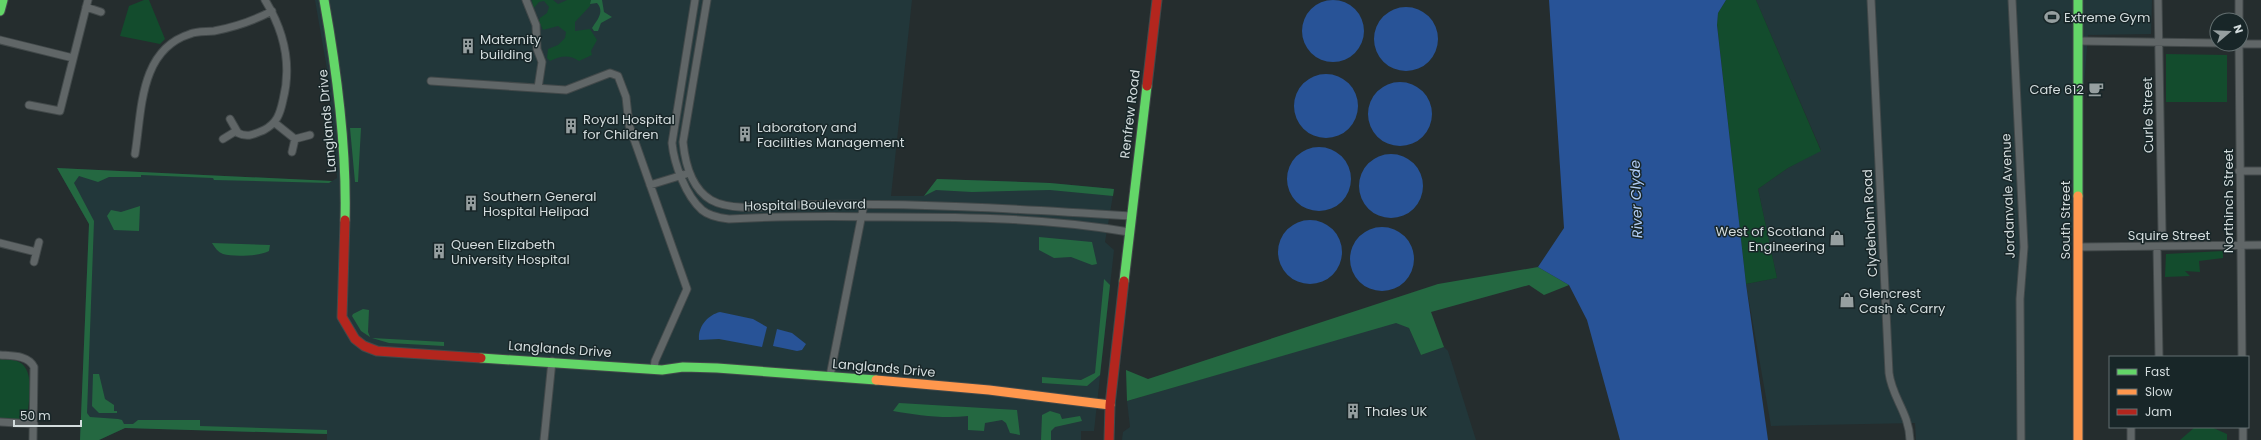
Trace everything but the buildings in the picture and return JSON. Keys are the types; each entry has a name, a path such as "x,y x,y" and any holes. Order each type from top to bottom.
{"street":[{"path":"0,11 3,0"},
{"path":"230,119 236,131 241,135 250,135 275,123 285,94 287,69 284,42 272,11 265,0"},
{"name":"Langlands Drive","path":"324,0 334,54 344,164 342,317 348,332 363,346 377,351 552,361 654,369 711,368 830,376 1003,391 1110,405"},
{"path":"526,0 536,25 537,49 542,62 538,88"},
{"name":"Hospital Boulevard","path":"695,0 672,136 672,150 681,175 695,203 703,212 719,218 816,215 949,217 1044,223 1129,232"},
{"name":"Hospital Boulevard","path":"707,0 684,134 685,159 690,173 695,184 702,193 712,200 734,207 864,204 948,205 1131,216"},
{"name":"Renfrew Road","path":"1108,440 1110,405 1129,232 1157,0"},
{"name":"Clydeholm Road","path":"1871,0 1889,373 1892,387 1908,420 1910,440"},
{"name":"Jordanvale Avenue","path":"2012,0 2024,247 2020,299 2020,440"},
{"name":"South Street","path":"2078,0 2078,440"},
{"name":"Curle Street","path":"2158,0 2162,231"},
{"path":"2239,0 2239,12"},
{"path":"29,105 60,111 87,4 101,12"},
{"path":"135,154 150,68 158,55 172,42 189,34 240,25 272,11"},
{"path":"0,40 73,58"},
{"path":"2078,41 2209,43"},
{"path":"2249,44 2261,44"},
{"name":"Northinch Street","path":"2240,52 2240,246 2242,356"},
{"path":"431,81 566,90 610,73 618,76 626,97 629,125 687,289 655,361 654,369"},
{"path":"275,123 295,139"},
{"path":"223,140 236,131"},
{"path":"295,139 310,135"},
{"path":"292,152 295,139"},
{"path":"2240,171 2261,171"},
{"path":"650,186 690,173"},
{"path":"830,376 864,204"},
{"path":"34,262 39,242"},
{"path":"0,243 36,252"},
{"name":"Squire Street","path":"2078,247 2261,245"},
{"path":"2157,247 2159,356"},
{"path":"0,355 25,358 32,362 34,367 33,440"},
{"path":"544,440 552,361"},
{"path":"0,422 34,424"},
{"path":"2131,428 2131,440"},
{"path":"2243,428 2243,440"}],"shaded area":[{"path":"315,0 912,0 891,196 924,196 937,179 1050,183 1114,189 1105,242 1114,250 1094,431 1081,431 1081,440 327,440 327,434 125,428 99,440 80,440 89,224 57,168 332,181 337,178 327,69"},
{"path":"1756,0 2152,0 2151,34 2088,35 2071,249 2072,440 1916,440 1915,423 1771,426 1746,284 1777,278 1758,189 1788,168 1821,150"},
{"path":"1396,322 1409,328 1421,355 1444,347 1448,351 1476,440 1122,440 1123,432 1130,427 1127,401"}],"green space":[{"path":"144,0 149,0 165,39 160,44 120,36 129,6"},
{"path":"532,0 553,0 558,4 567,0 591,0 590,6 575,22 575,31 590,29 597,40 591,51 592,55 579,61 572,57 564,56 550,61 547,58 548,49 558,45 565,38 566,32 558,26 543,30 539,21 540,18 547,13 549,7 544,1 539,2 533,9"},
{"path":"591,0 602,0 604,12 612,17 601,23 598,31 594,31 592,28 598,19 600,10 597,3 590,4"},
{"path":"1726,0 1756,0 1821,151 1788,168 1758,189 1777,278 1746,284 1717,24 1718,13"},
{"path":"2166,54 2227,55 2227,102 2166,102"},
{"path":"350,128 361,128 358,182 355,182"},
{"path":"57,168 332,181 329,183 214,180 213,178 141,175 141,177 109,177 98,182 79,176 74,183 94,221 87,413 90,417 118,419 122,420 124,424 133,424 138,420 200,420 200,426 327,430 327,434 125,428 99,440 80,440 89,224"},
{"path":"937,179 1050,183 1114,189 1113,196 1050,190 972,192 936,190 924,196"},
{"path":"140,206 139,231 114,230 107,216 111,210 121,212"},
{"path":"1039,237 1092,242 1097,264 1092,265 1071,257 1054,258 1039,250"},
{"path":"212,243 270,245 269,251 265,253 247,256 233,256 221,253"},
{"path":"2223,251 2223,258 2199,261 2200,272 2185,271 2190,276 2165,277 2166,254"},
{"path":"1538,267 1569,285 1544,295 1529,285 1431,312 1444,347 1421,355 1409,328 1396,323 1127,401 1126,370 1148,379 1438,284"},
{"path":"1104,279 1110,285 1100,375 1087,386 1042,383 1042,377 1081,380 1095,373"},
{"path":"363,309 369,310 368,332 370,337 361,331 352,316"},
{"path":"372,338 444,342 444,346 389,343"},
{"path":"0,359 17,361 24,366 28,372 30,388 27,420 0,418"},
{"path":"93,374 99,374 105,399 114,405 114,411 117,411 117,413 99,413 92,406"},
{"path":"899,403 1017,410 1020,435 1010,433 1006,423 1002,420 985,423 984,431 968,430 968,416 939,417 893,411"},
{"path":"1050,411 1060,414 1062,419 1080,416 1082,421 1055,427 1051,431 1051,440 1041,440 1042,415"},
{"path":"2194,428 2213,428 2227,434 2227,440 2180,440"}],"water":[{"path":"1327,0 1339,0 1355,9 1362,19 1364,31 1362,43 1355,53 1339,62 1327,62 1316,57 1307,48 1302,37 1302,25 1307,14 1316,5"},
{"name":"River Clyde","path":"1549,0 1726,0 1718,13 1717,25 1746,284 1768,440 1620,440 1587,320 1569,285 1538,267 1564,228"},
{"path":"1406,7 1424,12 1429,16 1433,21 1438,39 1433,57 1429,62 1424,66 1406,71 1388,66 1383,62 1379,57 1374,39 1379,21 1383,16 1388,12"},
{"path":"1326,74 1344,80 1352,88 1358,106 1352,124 1344,132 1326,138 1308,132 1300,124 1294,106 1300,88 1308,80"},
{"path":"1400,82 1418,88 1426,96 1432,114 1426,132 1418,140 1400,146 1382,140 1374,132 1368,114 1374,96 1382,88"},
{"path":"1319,147 1337,153 1345,161 1351,179 1345,197 1337,205 1319,211 1301,205 1293,197 1287,179 1293,161 1301,153"},
{"path":"1391,154 1403,157 1414,163 1420,174 1423,186 1420,198 1414,209 1403,215 1391,218 1379,215 1368,209 1362,198 1359,186 1362,174 1368,163 1379,157"},
{"path":"1310,220 1322,222 1333,229 1340,240 1342,252 1340,264 1333,275 1322,282 1310,284 1298,282 1287,275 1280,264 1278,252 1280,240 1287,229 1298,222"},
{"path":"1382,227 1400,233 1408,241 1414,259 1408,277 1400,285 1382,291 1364,285 1356,277 1350,259 1356,241 1364,233"},
{"path":"720,312 753,319 767,327 762,347 719,339 699,340 700,330 708,318"},
{"path":"777,329 792,333 806,344 802,350 797,351 773,346"}],"traffic: fast":[{"path":"0,11 3,0"},
{"path":"324,0 337,82 343,137 345,220"},
{"path":"2078,0 2078,196"},
{"path":"1124,281 1147,86"},
{"path":"481,358 662,370 683,367 717,368 876,380"}],"traffic: slow":[{"path":"2078,196 2078,440"},
{"path":"876,380 989,390 1110,405"}],"traffic: jam":[{"path":"1147,86 1157,0"},
{"path":"345,220 342,317 355,339 364,346 377,351 481,358"},
{"path":"1109,440 1110,405 1124,281"}],"place":[{"name":"Extreme Gym","path":"2052,17"},
{"name":"Maternity building","path":"468,46"},
{"name":"Cafe 612","path":"2096,89"},
{"name":"Royal Hospital for Children","path":"571,126"},
{"name":"Laboratory and Facilities Management","path":"745,134"},
{"name":"Southern General Hospital Helipad","path":"471,203"},
{"name":"West of Scotland Engineering","path":"1837,238"},
{"name":"Queen Elizabeth University Hospital","path":"439,251"},
{"name":"Glencrest Cash & Carry","path":"1847,300"},
{"name":"Thales UK","path":"1353,411"}]}
